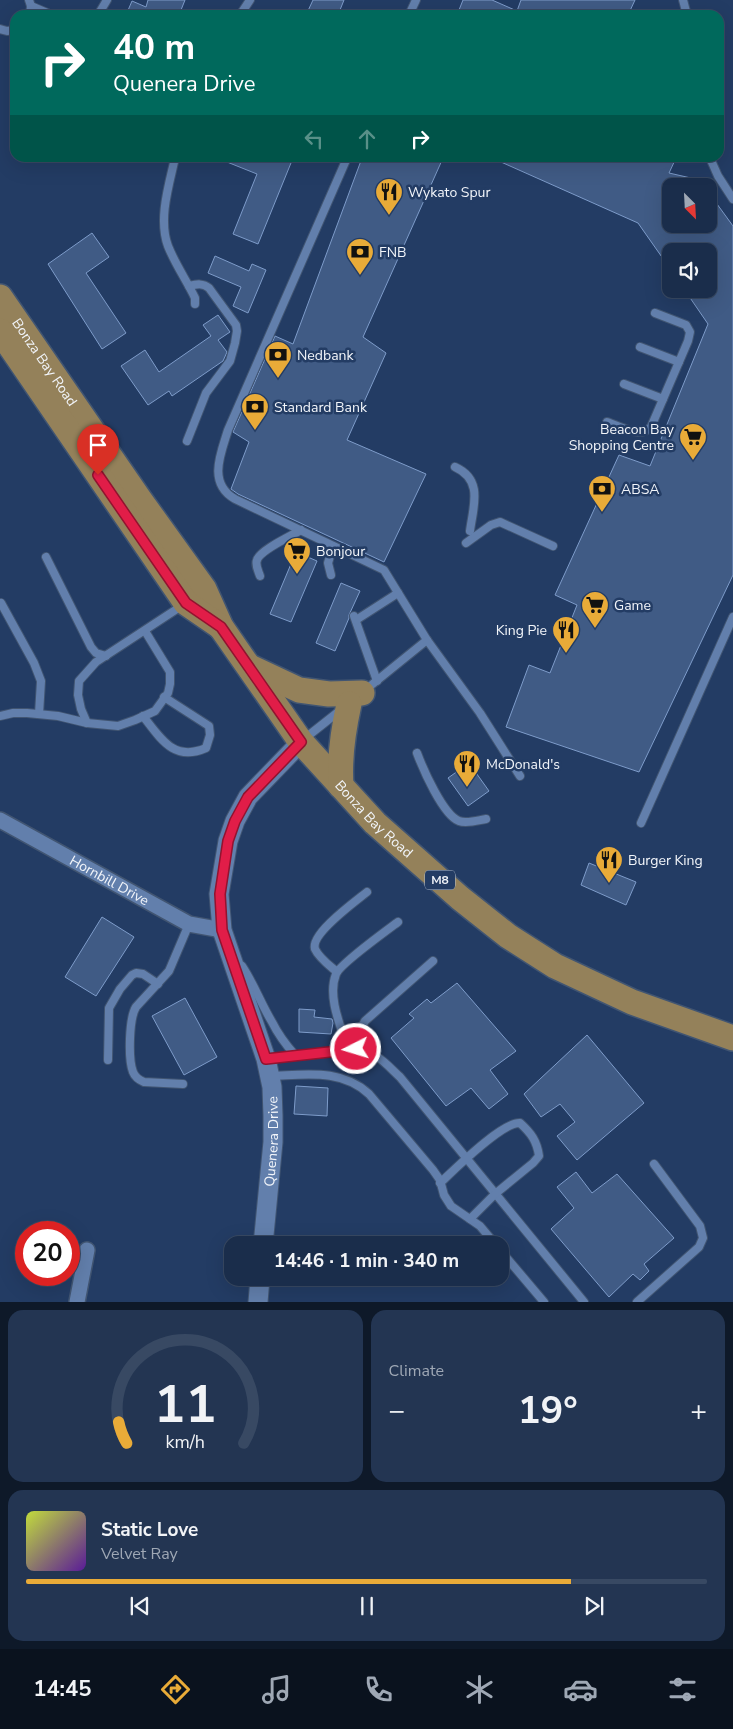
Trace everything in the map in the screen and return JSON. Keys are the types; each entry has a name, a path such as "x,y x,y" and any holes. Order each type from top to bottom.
{"main road":[{"name":"Bonza Bay Road","path":"0,296 140,500 195,596"},
{"name":"Bonza Bay Road","path":"0,331 195,596 221,627 301,742 375,823 460,898 508,936 555,966 632,1002 733,1038"},
{"path":"248,666 299,690 329,694 363,692 343,732 339,765 341,786"}],"street":[{"name":"Quenera Drive","path":"264,1236 273,1142 273,1116 268,1068 222,930 220,894 228,841 235,821 248,797 301,742"},
{"name":"Hornbill Drive","path":"0,820 189,924 222,930"},
{"path":"77,1302 87,1250"},
{"path":"258,1302 259,1286"}],"lane":[{"path":"30,3 43,10"},
{"path":"174,162 164,219 166,236 168,246 195,298 195,304"},
{"path":"345,162 228,430 217,464 219,477 226,493 235,499 384,570 427,640 480,713 520,776"},
{"path":"712,162 718,176 733,198"},
{"path":"188,441 206,393 230,361 237,331 236,325 209,288 199,284 189,286"},
{"path":"607,422 638,433 645,432 651,427 688,341 690,332 686,325 655,313"},
{"path":"640,347 679,362"},
{"path":"624,384 663,399"},
{"path":"455,467 469,476 476,492 470,531"},
{"path":"466,543 491,525 500,522 553,546"},
{"path":"260,576 256,566 258,557 300,530"},
{"path":"331,575 328,563 333,546"},
{"path":"46,557 91,647 96,654 106,656"},
{"path":"363,692 355,618 398,593"},
{"path":"88,723 78,694 79,681 96,662 195,596"},
{"path":"1,603 38,672 41,681 39,714"},
{"path":"641,823 733,617"},
{"path":"0,716 13,713 39,714 88,723 118,726 155,711 170,684 170,672 145,631"},
{"path":"301,742 427,640"},
{"path":"143,716 163,743 175,751 196,752 206,748 210,735 209,726 164,697"},
{"path":"417,753 428,779 452,816 462,822 486,819"},
{"path":"337,972 318,954 315,948 316,940 327,926 367,892"},
{"path":"352,1049 339,1022 334,997 334,983 337,972 367,945 398,922"},
{"path":"183,1084 144,1082 139,1080 133,1071 130,1040 132,1013 136,1006 169,971 189,924"},
{"path":"228,949 252,981 271,1021 295,1055"},
{"path":"352,1049 365,1021 433,960"},
{"path":"108,1060 108,1008 113,998 132,975 136,973 143,974 158,984"},
{"path":"268,1068 295,1055 352,1049 375,1054 400,1077 581,1300"},
{"path":"268,1068 337,1076 360,1085 433,1170 451,1206 480,1226 488,1236"},
{"path":"440,1182 510,1124 520,1123 530,1132 538,1146 539,1156 495,1194 470,1219"},
{"path":"637,1302 699,1247 703,1238 700,1226 654,1164"},
{"path":"509,1261 544,1302"}],"building":[{"path":"148,0 185,0 181,10 128,10 132,1 146,7"},
{"path":"313,0 344,0 340,10 308,10"},
{"path":"463,0 492,0 515,10 459,10"},
{"path":"521,0 635,0 630,10 517,10"},
{"path":"227,162 291,162 258,244 233,234 257,174"},
{"path":"361,162 441,162 363,337 386,353 347,440 426,474 384,562 231,489 249,442 233,432 275,336 293,344"},
{"name":"Beacon Bay Shopping Centre","path":"501,162 674,162 669,173 691,178 662,178 662,233 717,233 718,205 733,226 733,575 639,772 506,727 529,665 550,673 577,605 555,595 619,455 650,466 708,324 690,298 717,298 717,243 662,243 662,257 638,223"},
{"path":"92,233 109,257 86,273 126,333 102,349 48,264"},
{"path":"215,256 249,271 252,264 266,270 248,313 233,306 241,287 208,273"},
{"path":"218,315 230,332 218,340 227,352 223,361 172,396 169,391 148,405 121,366 145,350 159,372 211,336 203,325"},
{"path":"296,552 317,561 291,622 270,614"},
{"path":"341,583 360,591 335,651 316,643"},
{"path":"469,763 489,791 468,806 448,778"},
{"name":"Burger King","path":"589,863 636,882 626,905 581,885"},
{"path":"102,917 134,937 96,996 65,977"},
{"path":"457,983 516,1051 490,1070 508,1094 489,1109 471,1088 446,1106 391,1038 414,1018 409,1014 427,999 431,1003"},
{"path":"185,998 217,1057 184,1075 152,1016"},
{"path":"299,1009 315,1010 314,1017 332,1019 331,1034 299,1032"},
{"path":"587,1035 644,1103 577,1160 557,1136 575,1122 560,1104 541,1117 524,1094"},
{"path":"296,1086 328,1088 327,1116 294,1114"},
{"path":"576,1172 592,1193 617,1174 674,1238 644,1264 649,1271 640,1280 633,1274 609,1297 551,1229 574,1208 557,1187"}],"place":[{"name":"Wykato Spur","path":"389,216"},
{"name":"FNB","path":"360,276"},
{"name":"Nedbank","path":"278,379"},
{"name":"Standard Bank","path":"255,431"},
{"name":"Beacon Bay Shopping Centre","path":"693,461"},
{"name":"ABSA","path":"602,513"},
{"name":"Bonjour","path":"297,575"},
{"name":"Game","path":"595,629"},
{"name":"King Pie","path":"566,654"},
{"name":"McDonald's","path":"467,788"},
{"name":"Burger King","path":"609,884"}],"route":[{"path":"98,475 186,603 221,627 301,742 248,797 235,821 228,841 220,894 222,930 266,1059 356,1049"}]}
